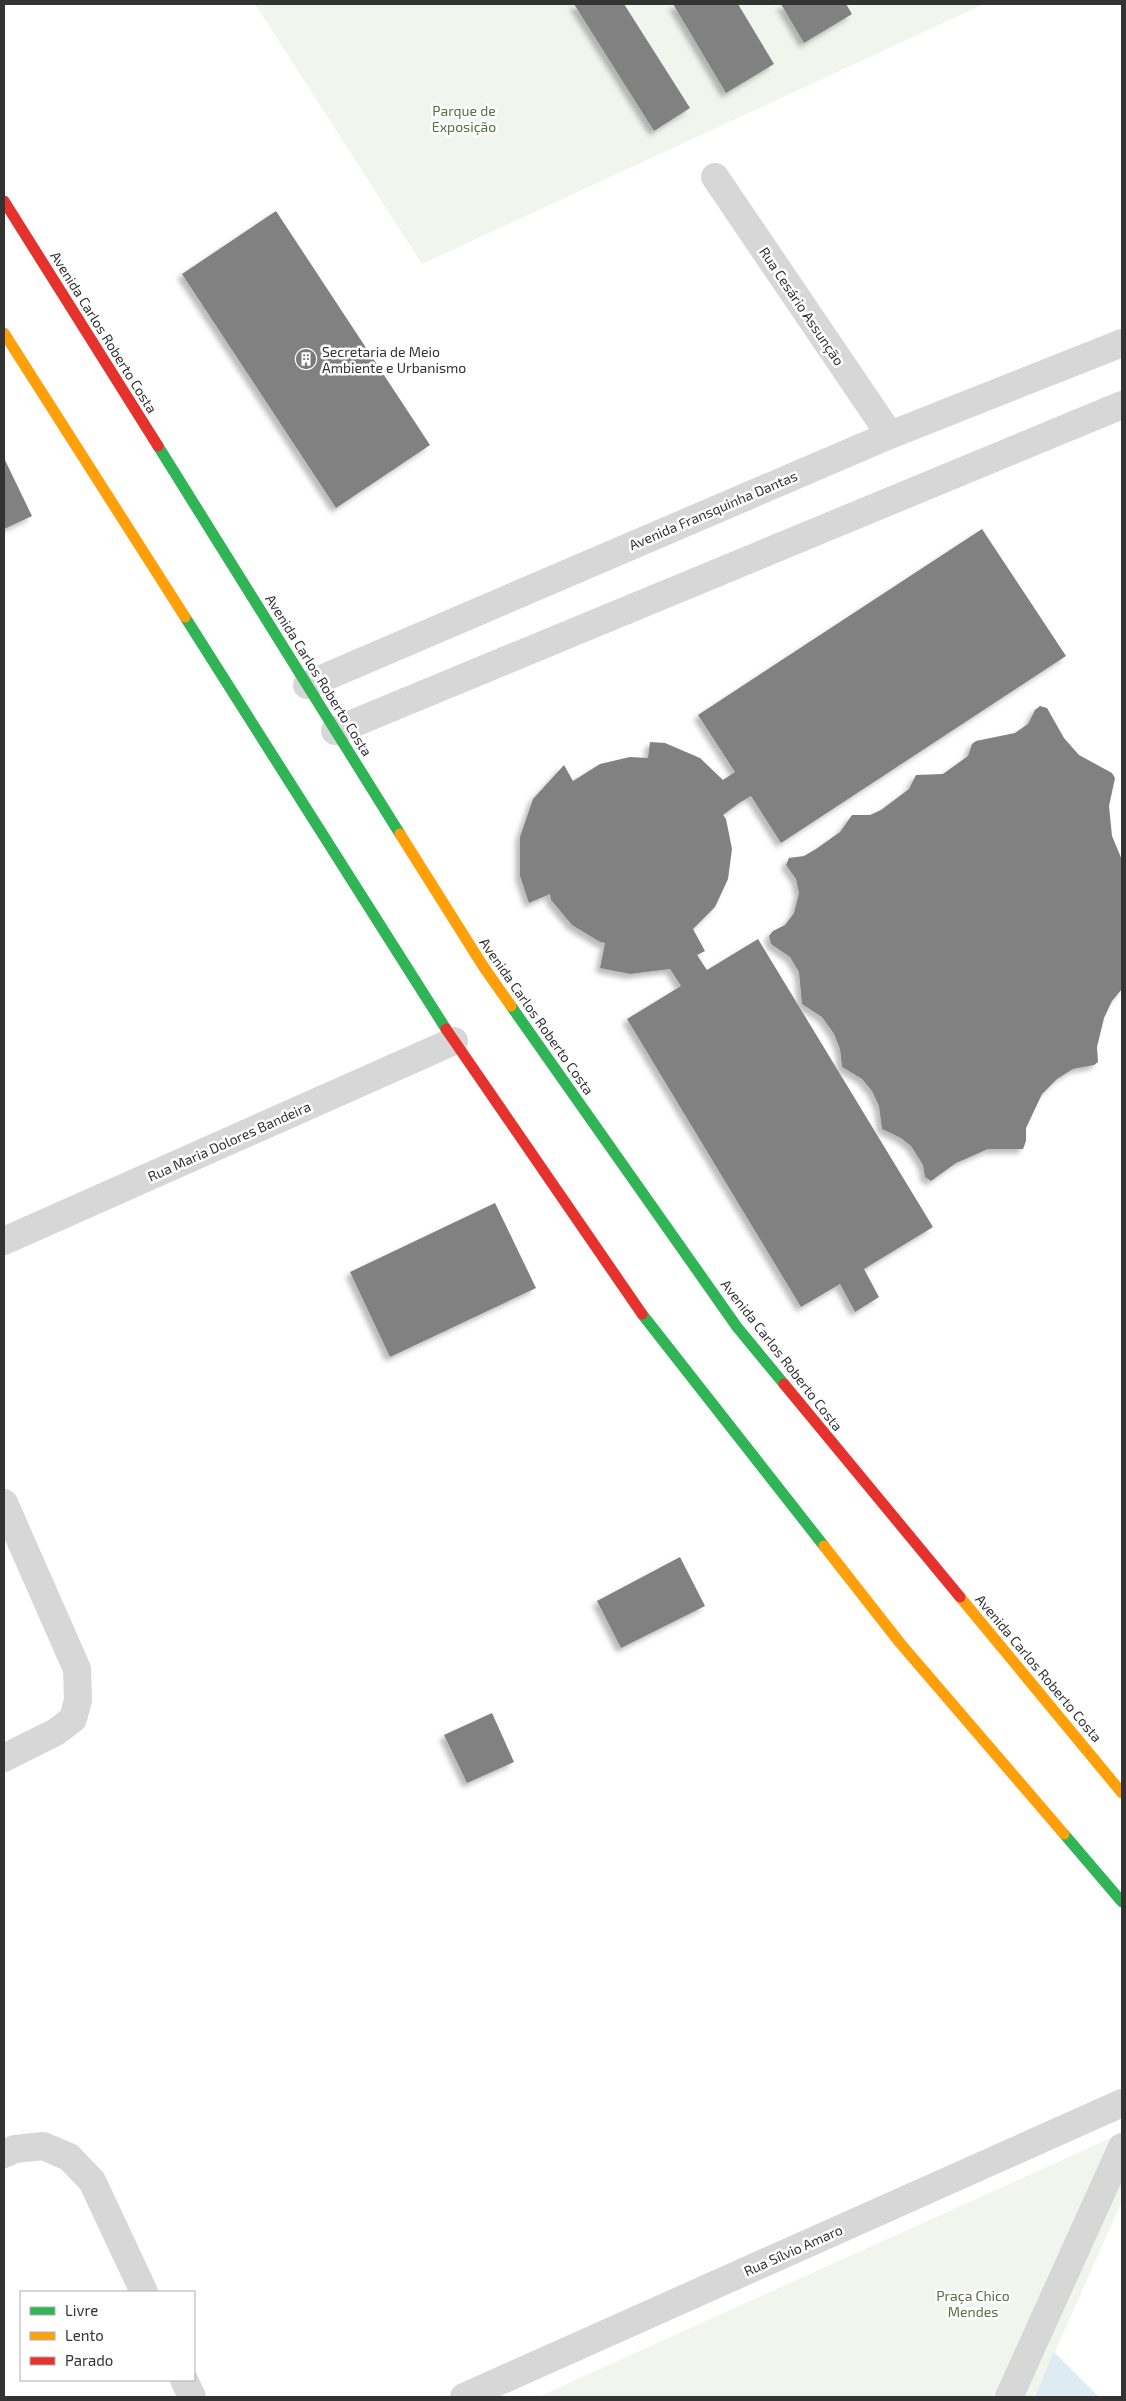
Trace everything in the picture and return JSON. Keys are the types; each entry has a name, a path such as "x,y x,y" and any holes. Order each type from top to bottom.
{"main road":[{"name":"Avenida Carlos Roberto Costa","path":"4,200 483,966 737,1327 1122,1793"},
{"path":"4,333 454,1041 632,1302 900,1643 1122,1902"}],"street":[{"name":"Rua Cesário Assunção","path":"715,177 890,435"},
{"name":"Avenida Fransquinha Dantas","path":"307,685 890,435 1122,343"},
{"path":"335,731 1122,406"},
{"name":"Rua Maria Dolores Bandeira","path":"4,1241 454,1041"},
{"path":"4,1503 77,1669 78,1700 73,1719 56,1732 4,1758"},
{"name":"Rua Sílvio Amaro","path":"464,2397 1122,2103"},
{"path":"9,2151 44,2146 70,2157 92,2181 144,2291"},
{"path":"1010,2397 1122,2147"},
{"path":"184,2381 192,2397"}],"green space":[{"name":"Parque de Exposição","path":"255,4 984,4 422,264"},
{"name":"Praça Chico Mendes","path":"1122,2133 1122,2201 1035,2397 538,2397"}],"shaded area":[{"path":"1054,2352 1099,2397 1035,2397"}],"building":[{"path":"574,4 624,4 690,108 654,131"},
{"path":"673,4 738,4 774,64 726,93"},
{"path":"781,4 846,4 852,14 804,43"},
{"name":"Secretaria de Meio Ambiente e Urbanismo","path":"276,211 430,445 336,508 182,274"},
{"path":"4,458 32,516 4,529"},
{"path":"982,529 1066,656 781,843 751,796 739,803 723,815 726,819 732,849 728,879 715,907 693,929 705,951 697,955 707,970 758,939 933,1227 864,1269 879,1297 855,1312 840,1284 801,1307 627,1019 681,986 670,969 630,974 600,968 605,943 600,942 572,925 551,900 550,894 529,903 520,876 520,837 533,799 564,765 573,781 600,764 630,757 648,758 650,742 665,743 700,758 723,780 735,772 698,715"},
{"path":"1040,706 1047,708 1064,738 1079,755 1112,773 1115,778 1109,806 1112,836 1122,860 1122,989 1112,1001 1104,1018 1097,1047 1098,1062 1094,1065 1073,1069 1057,1079 1042,1094 1026,1128 1026,1141 1023,1149 988,1149 956,1163 931,1181 925,1177 923,1165 911,1146 901,1138 882,1129 879,1106 872,1091 862,1079 842,1067 840,1049 834,1034 822,1017 802,1004 799,972 790,957 771,944 769,936 773,931 785,925 794,913 799,893 796,879 786,865 789,858 804,856 816,849 840,832 852,815 870,815 881,810 909,789 916,775 943,774 968,756 972,744 976,741 1015,733 1028,724 1035,710"},
{"path":"495,1203 536,1288 390,1357 350,1272"},
{"path":"680,1557 705,1606 621,1648 597,1601"},
{"path":"492,1713 514,1762 467,1783 444,1735"}],"traffic: fast":[{"path":"158,446 400,834"},
{"path":"185,617 446,1029"},
{"path":"511,1006 737,1327 784,1384"},
{"path":"642,1314 824,1546"},
{"path":"1064,1834 1122,1902"}],"traffic: slow":[{"path":"4,333 185,617"},
{"path":"400,834 483,966 511,1006"},
{"path":"824,1546 900,1643 1064,1834"},
{"path":"960,1597 1122,1793"}],"traffic: jam":[{"path":"4,201 158,446"},
{"path":"446,1029 642,1314"},
{"path":"784,1384 960,1597"}],"place":[{"name":"Secretaria de Meio Ambiente e Urbanismo","path":"306,359"}]}
